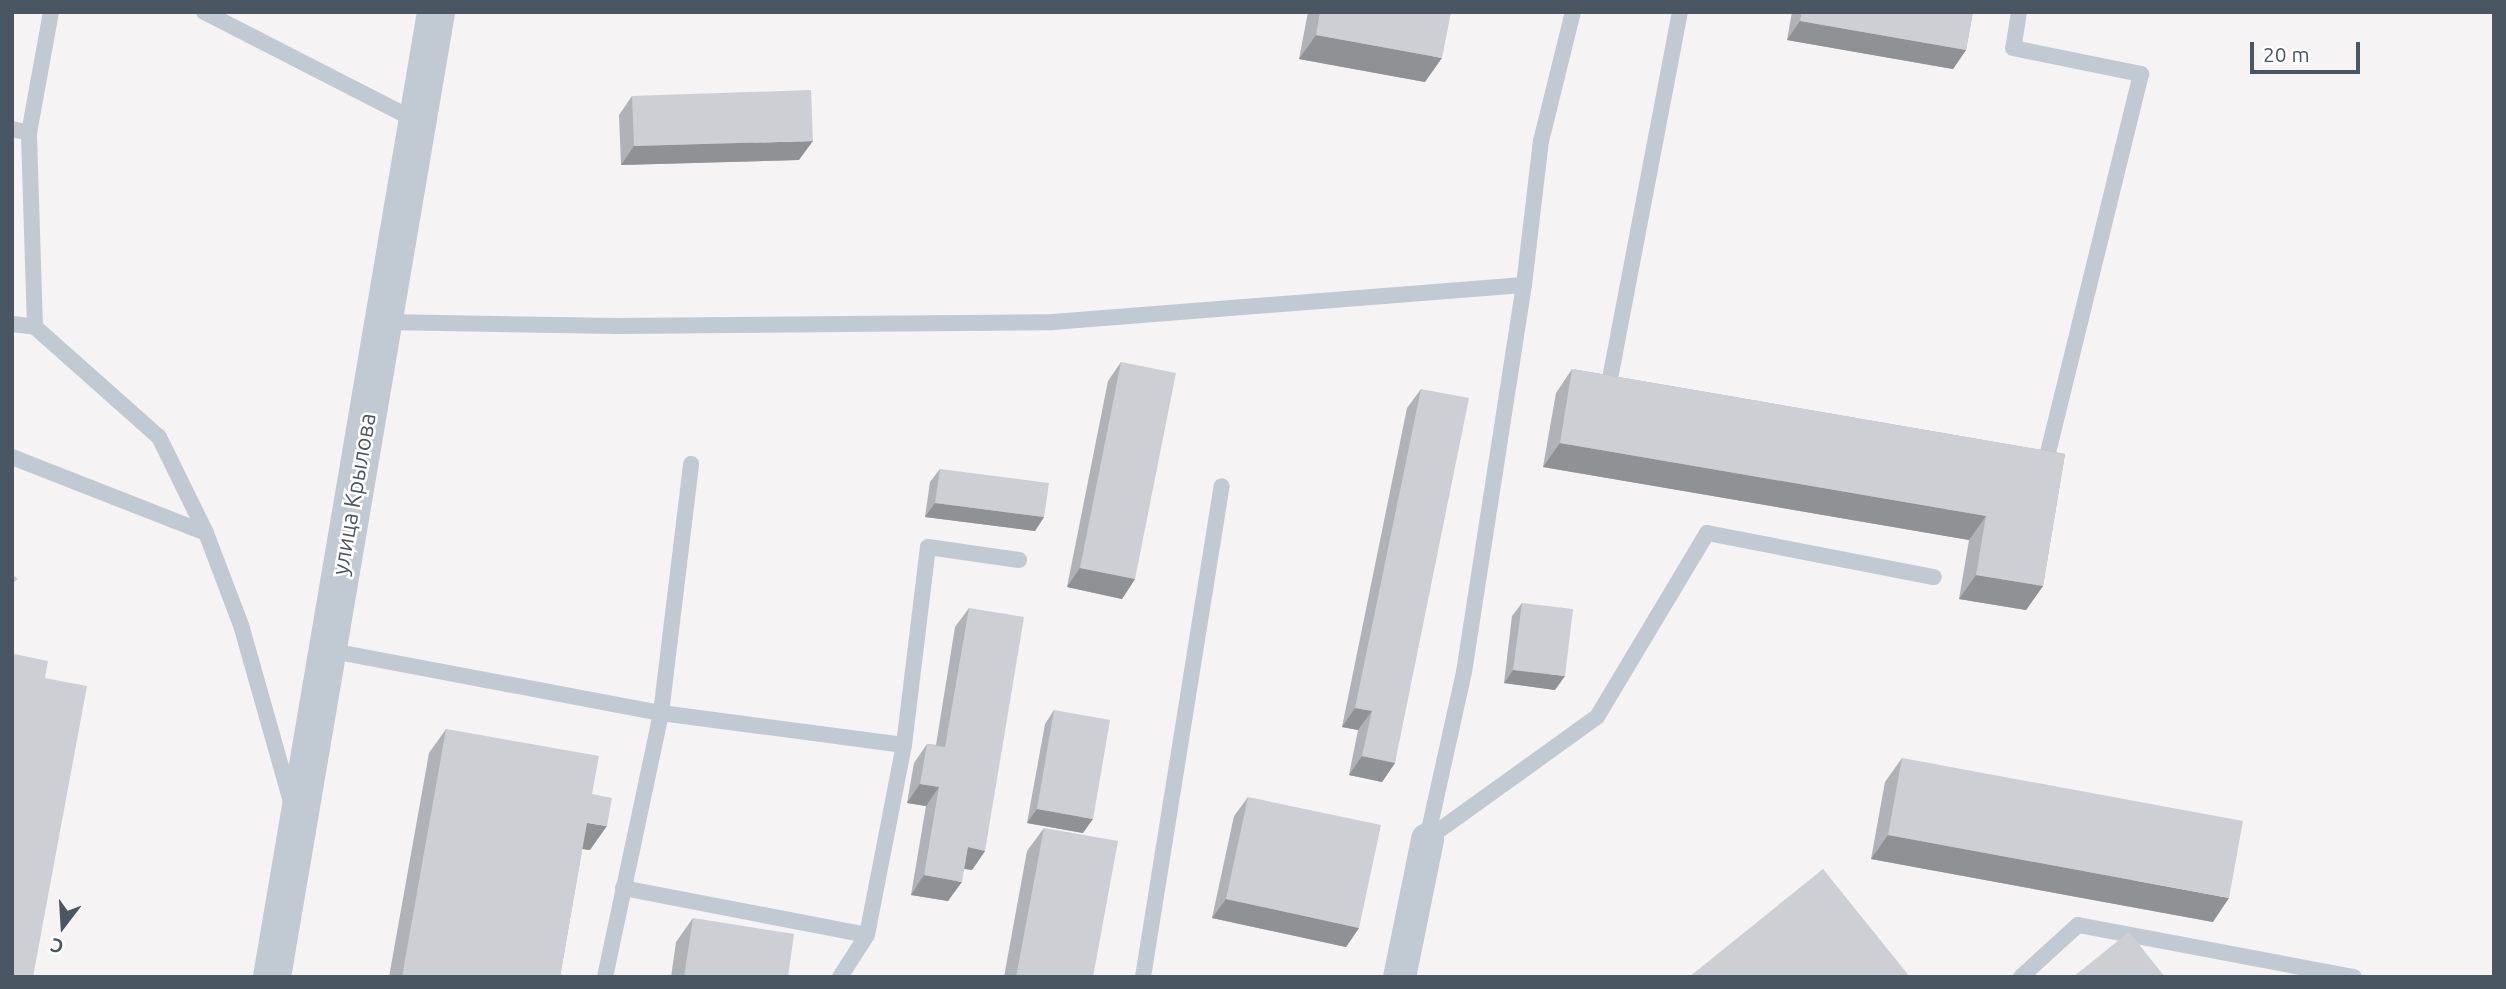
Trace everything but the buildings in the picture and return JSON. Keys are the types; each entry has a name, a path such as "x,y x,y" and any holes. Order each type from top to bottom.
{"street":[{"name":"улица Крылова","path":"272,977 436,12"},
{"path":"1399,977 1427,839"}],"lane":[{"path":"35,327 29,133 51,12"},
{"path":"204,12 418,121"},
{"path":"1427,839 1464,672 1524,285 1541,141 1573,12"},
{"path":"1635,394 1608,389 1680,12"},
{"path":"2017,461 2045,466 2141,74 2013,48 2019,12"},
{"path":"12,129 29,133"},
{"path":"383,322 618,326 1053,322 1524,285"},
{"path":"12,324 35,327 159,438 206,533 241,625 298,824"},
{"path":"12,457 206,533"},
{"path":"605,977 661,713 691,464"},
{"path":"1143,977 1222,486"},
{"path":"1427,839 1597,717 1707,533 1934,577"},
{"path":"840,977 867,935 904,745 929,547 1019,560"},
{"path":"327,650 661,713 904,745"},
{"path":"623,888 867,935"},
{"path":"2021,977 2078,925 2354,977"}]}
